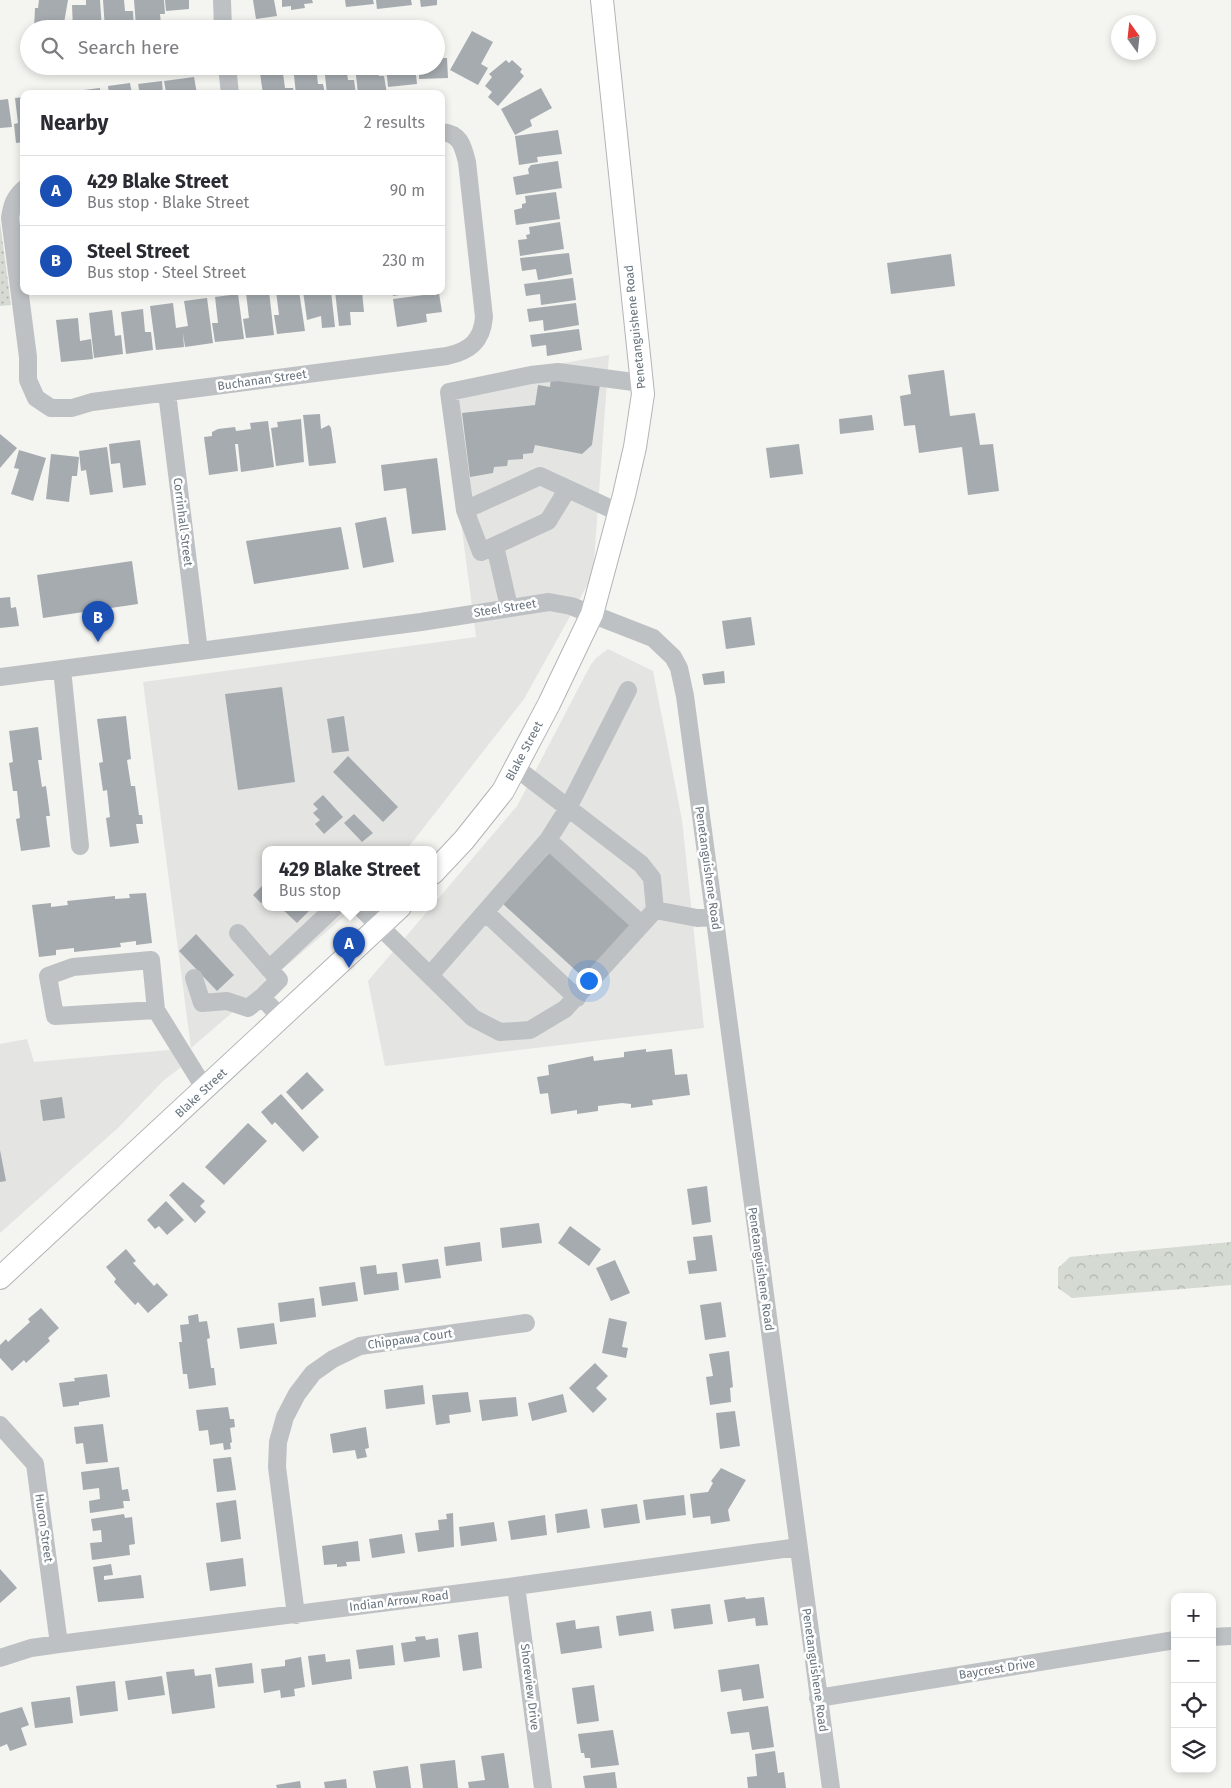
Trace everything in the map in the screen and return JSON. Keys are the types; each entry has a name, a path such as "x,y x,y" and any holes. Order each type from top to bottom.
{"main road":[{"name":"Penetanguishene Road","path":"592,614 620,513 635,447 642,394 602,0"},
{"name":"Blake Street","path":"437,869 484,816 503,791 549,704 592,614"},
{"name":"Blake Street","path":"0,1278 396,911"}],"street":[{"path":"222,0 223,20"},
{"path":"228,75 230,90"},
{"name":"Buchanan Street","path":"20,194 12,206 10,218 28,357 28,380 36,398 51,408 72,408 92,402 447,356 464,352 476,343 483,330 484,317 467,162 462,142 456,136 445,133"},
{"path":"567,490 548,521 481,552 465,510 449,392 531,375 558,372 641,382"},
{"name":"Corrinhall Street","path":"167,393 199,651"},
{"path":"465,510 540,476 620,513"},
{"path":"495,546 508,607"},
{"name":"Steel Street","path":"0,677 421,622 549,602 571,606 592,614"},
{"name":"Penetanguishene Road","path":"592,614 653,638 673,657 679,668 685,696 831,1788"},
{"path":"62,669 80,846"},
{"path":"431,974 548,840 568,808 628,690"},
{"path":"515,767 641,864 652,878 655,910"},
{"path":"548,840 641,924"},
{"path":"655,910 697,918 714,917"},
{"path":"364,911 431,974 473,1018 500,1032 530,1030 565,1009 655,910"},
{"path":"269,969 331,911"},
{"path":"485,912 577,998"},
{"path":"194,978 202,1003 227,1001 248,1008 280,980 238,933"},
{"path":"156,1010 55,1016 48,976 73,967 151,960 156,1010 205,1089"},
{"path":"262,997 281,1018"},
{"name":"Chippawa Court","path":"296,1615 277,1467 278,1442 285,1417 297,1394 313,1374 333,1359 360,1346 526,1323"},
{"name":"Huron Street","path":"0,1425 35,1464 59,1644"},
{"name":"Indian Arrow Road","path":"0,1658 30,1648 296,1615 798,1547"},
{"name":"Shoreview Drive","path":"516,1586 543,1788"},
{"path":"1216,1637 1231,1636"},
{"name":"Baycrest Drive","path":"818,1698 1171,1641"}],"shaded area":[{"path":"609,355 593,575 524,699 409,846 262,846 262,911 350,911 191,1048 143,682 476,637 443,384"},
{"path":"608,649 653,671 682,820 704,1028 385,1066 368,981 428,911 437,911 437,900 517,806 590,666 596,658"},
{"path":"27,1039 34,1062 191,1048 180,1068 164,1080 118,1128 0,1233 0,1044"}],"green space":[{"path":"0,222 11,305 0,306"},
{"path":"1231,1242 1231,1285 1072,1298 1058,1288 1058,1268 1070,1257"}],"building":[{"path":"39,0 68,0 65,20 34,20 35,8 38,8"},
{"path":"86,0 100,0 101,20 73,20 72,5 86,5"},
{"path":"103,0 124,0 125,11 133,11 134,20 104,20"},
{"path":"134,0 164,0 165,14 160,14 161,20 136,20"},
{"path":"165,0 189,0 189,9 166,11"},
{"path":"253,0 274,0 277,16 256,19"},
{"path":"282,0 312,0 313,3 304,4 305,8 291,10 291,6 282,7"},
{"path":"345,0 373,0 374,4 346,7"},
{"path":"376,0 411,0 412,5 377,9"},
{"path":"420,0 437,0 437,5 421,7"},
{"path":"472,31 493,42 481,64 488,68 478,85 450,70"},
{"path":"445,58 447,58 448,78 419,79 419,75 445,75"},
{"path":"506,60 509,63 512,60 522,69 520,72 524,76 498,106 488,97 492,92 485,86 492,77 489,74"},
{"path":"260,75 283,75 285,88 293,88 293,90 262,90"},
{"path":"294,75 317,75 318,84 323,84 324,90 296,90"},
{"path":"325,75 347,75 348,80 354,80 355,90 327,90"},
{"path":"356,75 384,76 386,90 358,90"},
{"path":"387,75 416,75 417,84 388,87"},
{"path":"194,77 196,90 166,90 164,81"},
{"path":"162,81 163,90 139,90 138,84"},
{"path":"130,83 131,90 108,90 108,86"},
{"path":"100,88 100,90 84,90"},
{"path":"541,88 552,108 530,120 532,126 515,135 501,109"},
{"path":"20,97 20,142 16,143 14,124 18,123 15,98"},
{"path":"8,99 12,127 0,128 0,100"},
{"path":"558,130 562,154 537,157 538,162 519,165 515,136"},
{"path":"558,161 562,188 516,195 513,177 529,174 528,169 531,165"},
{"path":"556,192 560,219 516,225 514,210 522,208 522,204 526,203 525,196"},
{"path":"560,222 564,249 520,256 518,240 527,239 526,235 530,234 529,227"},
{"path":"569,253 572,274 538,280 536,269 522,271 520,258"},
{"path":"951,254 955,286 891,294 887,263"},
{"path":"573,278 576,300 541,305 540,294 526,296 524,284"},
{"path":"238,295 244,339 215,342 212,323 218,323 215,297"},
{"path":"246,295 269,295 274,335 246,338 243,319 249,318"},
{"path":"276,295 300,295 305,331 277,334 274,315 279,315"},
{"path":"304,295 331,295 335,327 322,328 321,316 307,320"},
{"path":"335,295 362,295 364,312 350,312 351,325 339,326"},
{"path":"439,295 442,312 426,314 427,322 397,327 393,299"},
{"path":"207,298 213,343 185,347 183,333 184,347 156,350 150,306 173,303 176,328 188,326 184,301"},
{"path":"576,303 579,325 544,331 543,320 529,322 527,309"},
{"path":"143,309 145,332 151,332 153,350 126,354 121,312"},
{"path":"112,310 115,336 121,335 123,354 94,358 89,313"},
{"path":"78,318 80,341 91,339 93,359 61,362 56,320"},
{"path":"579,329 582,350 547,356 546,345 532,347 530,335"},
{"path":"944,370 950,416 975,413 980,445 993,444 999,491 968,495 962,447 919,453 915,425 904,426 900,396 911,394 908,375"},
{"path":"551,376 600,384 592,445 582,454 535,445 533,453 523,454 523,459 508,460 507,466 494,467 493,473 470,477 462,413 535,405 538,385 550,387"},
{"path":"320,414 321,429 329,425 331,428 336,463 309,466 303,415"},
{"path":"872,415 874,430 840,434 839,419"},
{"path":"301,419 304,462 276,466 271,428 278,427 277,422"},
{"path":"268,421 274,467 241,472 238,444 235,444 238,471 209,475 204,437 212,436 212,432 218,429 235,427 236,431 251,429 250,423"},
{"path":"0,434 17,448 0,468"},
{"path":"140,440 146,485 123,488 120,463 111,464 109,444"},
{"path":"799,444 803,474 770,478 766,448"},
{"path":"107,447 113,492 90,495 86,470 81,471 79,451"},
{"path":"19,450 46,458 33,501 11,494 19,469 14,468"},
{"path":"51,454 79,457 77,476 72,476 69,502 46,499"},
{"path":"437,458 446,530 412,534 406,488 384,491 381,465"},
{"path":"386,517 394,562 363,568 355,523"},
{"path":"341,527 349,569 254,584 246,541"},
{"path":"132,561 138,604 43,618 37,575"},
{"path":"10,597 11,608 16,607 19,626 0,628 0,598"},
{"path":"751,617 755,645 726,649 722,621"},
{"path":"724,671 725,683 704,685 702,674"},
{"path":"282,687 295,782 238,790 225,694"},
{"path":"126,716 131,759 127,760 131,786 135,786 139,815 142,815 143,824 136,824 139,843 110,847 106,818 110,817 107,790 103,791 99,763 103,762 97,719"},
{"path":"344,716 349,751 332,753 327,719"},
{"path":"38,727 42,760 38,760 42,787 46,786 50,816 46,816 50,847 21,851 16,819 20,818 17,791 13,791 9,763 13,762 9,731"},
{"path":"348,756 398,807 383,822 333,772"},
{"path":"323,795 343,817 324,834 315,824 320,820 313,813 318,809 313,804"},
{"path":"354,814 373,833 362,842 344,823"},
{"path":"550,852 631,926 584,978 503,904"},
{"path":"262,886 262,902 253,895"},
{"path":"146,893 152,943 136,945 136,941 120,943 121,947 74,952 74,948 56,950 56,955 39,957 32,905 51,903 51,907 68,905 67,901 115,896 115,899 130,898 129,894"},
{"path":"284,911 309,911 297,923"},
{"path":"196,934 234,975 217,991 179,951"},
{"path":"646,1049 646,1052 672,1049 675,1075 687,1074 690,1095 652,1100 653,1105 631,1108 631,1104 622,1103 598,1106 598,1111 577,1114 577,1110 551,1114 548,1093 540,1094 537,1077 549,1075 548,1065 593,1056 594,1061 624,1057 624,1052"},
{"path":"307,1072 324,1090 302,1110 286,1092"},
{"path":"281,1094 319,1137 303,1152 275,1122 272,1125 261,1112"},
{"path":"62,1097 65,1118 43,1121 40,1100"},
{"path":"248,1123 267,1141 224,1185 205,1167"},
{"path":"0,1150 6,1181 0,1182"},
{"path":"183,1182 205,1201 200,1206 206,1212 195,1223 169,1195"},
{"path":"707,1186 711,1222 692,1225 687,1189"},
{"path":"166,1201 184,1220 167,1235 159,1226 155,1229 147,1220"},
{"path":"539,1223 542,1243 502,1248 500,1228"},
{"path":"570,1226 601,1249 589,1266 558,1243"},
{"path":"712,1235 717,1271 689,1274 687,1261 696,1260 693,1237"},
{"path":"480,1242 482,1261 446,1266 444,1247"},
{"path":"126,1249 136,1261 133,1263 154,1286 157,1283 168,1295 148,1313 138,1302 135,1305 114,1282 116,1279 106,1267"},
{"path":"438,1259 441,1278 405,1283 402,1264"},
{"path":"615,1260 630,1293 611,1301 596,1268"},
{"path":"376,1265 377,1274 397,1272 399,1290 364,1295 360,1267"},
{"path":"355,1282 358,1301 322,1306 319,1287"},
{"path":"314,1298 316,1317 280,1322 278,1303"},
{"path":"721,1302 726,1337 705,1340 700,1305"},
{"path":"41,1308 59,1328 48,1338 50,1341 26,1363 24,1360 12,1371 0,1358 0,1345 6,1339 8,1342 30,1322 28,1319"},
{"path":"198,1314 199,1322 207,1321 210,1338 207,1339 211,1368 214,1368 216,1385 189,1389 187,1374 183,1374 179,1342 182,1342 180,1325 189,1324 188,1316"},
{"path":"609,1318 627,1322 622,1347 628,1348 626,1358 602,1353"},
{"path":"274,1323 277,1344 240,1349 237,1328"},
{"path":"729,1351 733,1387 730,1388 731,1402 710,1405 706,1377 713,1376 709,1354"},
{"path":"595,1363 608,1376 596,1388 607,1399 593,1413 569,1388"},
{"path":"107,1374 110,1397 79,1402 79,1405 63,1407 59,1383 75,1381 74,1378"},
{"path":"423,1385 425,1404 386,1409 384,1390"},
{"path":"468,1392 471,1412 449,1415 450,1423 436,1425 432,1395"},
{"path":"563,1394 567,1412 532,1421 528,1403"},
{"path":"516,1397 518,1416 482,1421 479,1400"},
{"path":"228,1407 230,1419 234,1419 235,1427 230,1428 231,1449 224,1450 223,1443 210,1445 208,1430 199,1431 196,1410"},
{"path":"735,1411 740,1446 720,1449 716,1413"},
{"path":"103,1424 108,1462 86,1464 83,1443 76,1444 74,1427"},
{"path":"366,1427 369,1448 365,1449 367,1457 357,1459 355,1450 333,1453 330,1434"},
{"path":"231,1457 236,1490 217,1492 213,1459"},
{"path":"119,1467 122,1490 128,1489 130,1501 123,1501 124,1508 90,1513 89,1501 100,1499 99,1488 83,1490 81,1472"},
{"path":"721,1468 746,1480 728,1510 730,1521 711,1524 710,1516 693,1518 690,1494 708,1492 713,1483 711,1481"},
{"path":"684,1495 686,1515 646,1520 643,1500"},
{"path":"236,1500 241,1539 221,1542 216,1503"},
{"path":"637,1504 640,1523 604,1528 601,1509"},
{"path":"587,1509 590,1528 557,1533 555,1514"},
{"path":"453,1513 454,1547 418,1552 415,1533 439,1530 438,1520 447,1519 446,1514"},
{"path":"124,1514 125,1518 132,1517 135,1544 129,1545 130,1555 92,1560 90,1543 102,1542 101,1530 93,1531 91,1519"},
{"path":"545,1515 547,1535 511,1540 508,1521"},
{"path":"494,1522 497,1541 461,1546 459,1527"},
{"path":"402,1534 405,1553 372,1558 369,1539"},
{"path":"358,1541 360,1561 346,1562 347,1566 337,1567 337,1564 324,1565 322,1546"},
{"path":"243,1558 246,1586 210,1591 206,1563"},
{"path":"111,1564 113,1575 104,1576 104,1580 141,1575 144,1598 98,1602 93,1567"},
{"path":"0,1569 17,1588 0,1603"},
{"path":"745,1597 746,1599 764,1597 768,1625 756,1626 755,1618 728,1622 724,1600"},
{"path":"710,1604 713,1624 674,1629 671,1609"},
{"path":"651,1611 654,1631 619,1636 616,1616"},
{"path":"575,1620 576,1629 599,1626 602,1648 561,1654 556,1623"},
{"path":"478,1632 482,1668 463,1671 458,1635"},
{"path":"425,1636 426,1640 438,1638 440,1657 404,1662 401,1643 416,1641 415,1637"},
{"path":"393,1645 395,1665 359,1669 356,1650"},
{"path":"325,1654 326,1662 350,1659 352,1679 312,1685 308,1656"},
{"path":"301,1657 305,1687 294,1689 295,1696 281,1698 280,1690 264,1693 261,1669 285,1666 285,1660"},
{"path":"252,1663 254,1683 218,1687 215,1668"},
{"path":"759,1664 764,1698 743,1701 741,1689 721,1692 718,1670"},
{"path":"194,1669 195,1676 211,1674 215,1708 172,1714 166,1672"},
{"path":"162,1676 165,1695 128,1700 125,1681"},
{"path":"115,1681 118,1711 80,1716 76,1686"},
{"path":"594,1685 599,1721 577,1724 572,1688"},
{"path":"70,1697 73,1723 35,1728 31,1702"},
{"path":"768,1706 774,1747 752,1750 749,1732 731,1734 727,1712"},
{"path":"22,1707 29,1725 21,1728 27,1745 10,1751 7,1744 0,1747 0,1713"},
{"path":"613,1730 619,1765 591,1768 590,1758 585,1758 584,1753 581,1753 578,1734"},
{"path":"775,1751 778,1773 784,1772 786,1788 748,1788 747,1777 757,1776 755,1754"},
{"path":"504,1753 509,1788 469,1788 468,1782 485,1780 481,1756"},
{"path":"455,1760 458,1788 423,1788 420,1764"},
{"path":"408,1766 411,1788 376,1788 373,1771"},
{"path":"615,1772 617,1788 585,1788 583,1776"},
{"path":"346,1779 347,1788 325,1788 324,1782"},
{"path":"300,1781 301,1788 277,1788 276,1785"}],"place":[{"name":"Steel Street","path":"98,642"},
{"name":"429 Blake Street","path":"349,968"}]}
